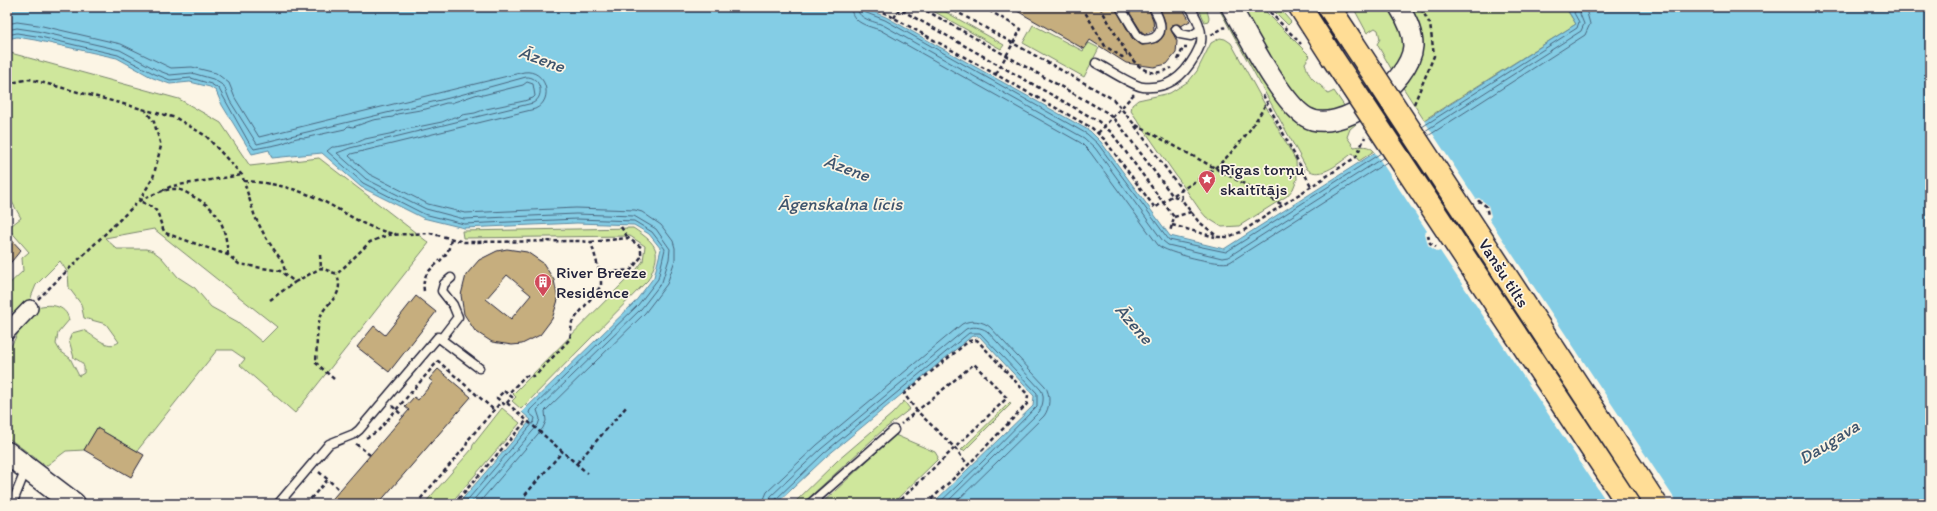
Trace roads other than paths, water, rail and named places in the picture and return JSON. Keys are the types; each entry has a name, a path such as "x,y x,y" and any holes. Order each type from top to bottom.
{"main road":[{"path":"1291,7 1320,49"},
{"path":"1300,7 1320,49"},
{"path":"1328,7 1348,36"},
{"path":"1334,7 1348,36"},
{"name":"Vanšu tilts","path":"1348,36 1656,504"},
{"name":"Vanšu tilts","path":"1320,49 1628,504"},
{"path":"7,453 69,502"}],"street":[{"path":"1232,7 1292,105 1306,117 1323,121 1339,118 1366,105 1387,89 1403,72 1411,57 1413,47 1409,26 1399,7"},
{"path":"8,329 30,308"}],"lane":[{"path":"1120,7 1137,35 1142,40 1150,40 1158,35 1161,27 1161,20 1153,7"},
{"path":"1096,63 1141,87 1158,86 1174,81 1182,76 1188,68 1201,41 1200,30 1190,7"},
{"path":"1176,29 1180,34 1191,36 1200,30"},
{"path":"441,339 458,317 453,305 442,291 444,284 451,278"},
{"path":"278,504 329,444 359,430 438,337 479,368"},
{"path":"810,504 894,430"},
{"path":"12,504 26,468"}],"water":[{"path":"7,7 861,7 886,17 1090,131 1101,142 1170,236 1224,249 1576,24 1568,11 1575,7 1930,7 1930,504 932,504 1033,406 1034,396 980,337 972,336 827,456 776,504 458,504 531,420 522,412 635,302 654,277 661,249 649,234 634,225 577,223 464,228 423,218 361,187 322,153 272,158 269,150 252,154 222,105 216,91 210,87 190,82 170,84 153,78 117,58 35,40 17,37 7,39"}],"place":[{"name":"Rīgas torņu skaitītājs","path":"1207,194"},
{"name":"River Breeze Residence","path":"543,297"}],"water label":[{"name":"Āzene","path":"542,59"},
{"name":"Āzene","path":"847,168"},
{"name":"Āgenskalna līcis","path":"840,204"},
{"name":"Āzene","path":"1134,324"},
{"name":"Daugava","path":"1829,442"}]}
